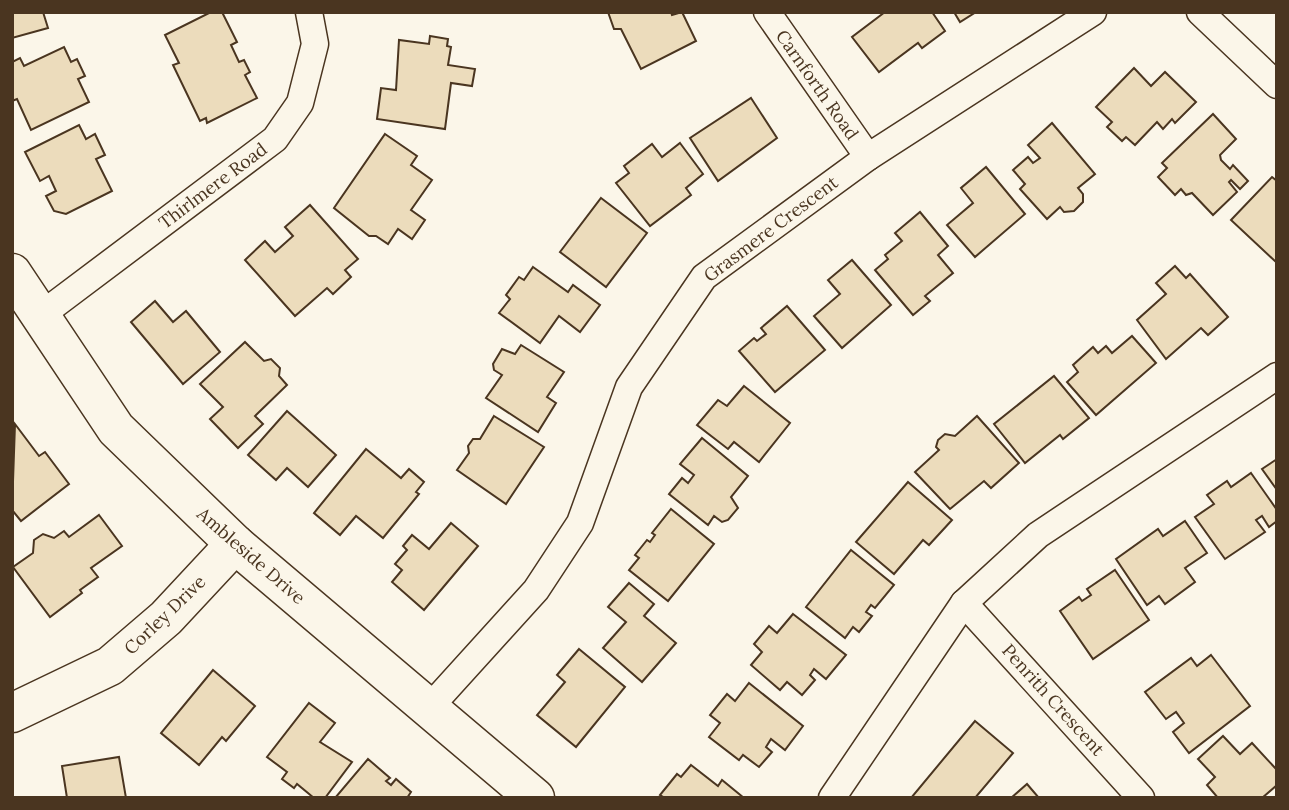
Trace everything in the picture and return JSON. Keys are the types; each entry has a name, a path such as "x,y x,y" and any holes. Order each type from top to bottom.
{"street":[{"name":"Thirlmere Road","path":"41,315 275,139 300,103 316,44 309,12"},
{"name":"Carnforth Road","path":"767,12 868,157"},
{"name":"Grasmere Crescent","path":"429,708 536,590 580,523 629,387 704,278 868,157 1093,12"},
{"path":"1200,12 1277,85"},
{"name":"Ambleside Drive","path":"12,273 116,429 235,544 535,798"},
{"path":"832,798 964,603 1038,536 1277,376"},
{"name":"Corley Drive","path":"12,713 40,702 110,666 166,618 235,544"},
{"name":"Penrith Crescent","path":"964,603 1141,798"}],"building":[{"path":"12,12 43,12 48,28 12,38"},
{"path":"211,12 222,12 237,42 231,45 239,62 244,60 250,72 245,75 257,98 207,123 206,118 200,121 173,65 179,63 165,35"},
{"path":"608,12 671,12 672,15 682,12 696,41 641,69 621,29 614,29"},
{"path":"885,12 932,12 945,31 922,48 918,43 879,72 852,37"},
{"path":"954,12 976,12 960,22"},
{"path":"430,36 448,39 447,46 451,47 448,65 475,69 472,86 451,83 445,129 377,119 381,88 396,90 399,40 429,44"},
{"path":"64,47 71,62 77,59 85,76 78,79 89,102 31,130 17,99 12,101 12,62 20,58 24,66"},
{"path":"1134,68 1151,86 1165,72 1196,102 1175,123 1172,119 1163,129 1157,122 1135,145 1126,137 1122,141 1107,127 1112,122 1096,107"},
{"path":"751,98 777,138 718,181 690,138"},
{"path":"1213,114 1236,139 1220,155 1221,160 1230,169 1233,165 1248,181 1240,189 1231,180 1229,182 1237,192 1213,215 1192,193 1186,195 1181,189 1175,195 1158,177 1167,168 1162,163"},
{"path":"1052,123 1095,174 1078,188 1083,194 1083,202 1074,211 1064,212 1060,207 1047,219 1020,189 1025,184 1013,170 1028,157 1033,163 1040,158 1028,145"},
{"path":"79,125 86,139 95,134 105,155 96,159 112,191 66,214 54,211 46,196 56,191 49,176 40,181 25,152"},
{"path":"385,134 417,156 411,165 432,180 411,210 425,220 412,239 398,229 388,244 376,236 369,236 334,208"},
{"path":"680,143 703,174 686,188 691,195 650,226 616,183 629,173 624,166 652,144 662,157"},
{"path":"986,167 1025,214 975,257 947,225 973,203 961,188"},
{"path":"1272,177 1277,181 1277,263 1231,220"},
{"path":"601,198 647,233 606,287 560,252"},
{"path":"310,205 358,259 345,270 351,277 333,294 327,288 295,316 245,260 265,241 275,252 293,236 285,227"},
{"path":"920,212 948,246 938,255 953,273 925,296 930,301 913,315 875,270 888,259 885,255 902,241 895,233"},
{"path":"852,260 891,305 842,348 814,316 840,294 828,280"},
{"path":"1175,266 1186,278 1190,274 1228,317 1208,335 1201,328 1166,359 1137,320 1166,294 1156,283"},
{"path":"533,267 568,292 573,285 600,305 580,332 559,316 540,343 499,313 510,299 506,295 519,277 524,280"},
{"path":"155,301 173,322 186,311 220,352 183,384 131,322"},
{"path":"787,306 825,350 775,392 739,351 754,338 757,341 766,334 761,328"},
{"path":"1132,336 1156,363 1096,415 1067,382 1078,372 1073,365 1093,347 1098,353 1106,346 1112,353"},
{"path":"245,342 264,361 271,359 280,368 279,376 287,385 255,416 263,424 238,448 210,419 223,407 200,384"},
{"path":"521,345 564,372 547,397 556,403 538,432 486,398 502,375 494,370 493,364 502,349 515,354"},
{"path":"1054,376 1089,418 1063,439 1060,435 1025,463 994,424"},
{"path":"744,386 790,423 759,462 734,442 728,449 697,425 718,400 727,406"},
{"path":"287,411 336,455 308,487 287,468 276,480 248,455"},
{"path":"494,416 544,447 506,504 457,470 469,453 468,446 473,439 480,439"},
{"path":"977,416 1019,463 991,488 984,481 950,509 915,472 939,450 936,447 938,440 945,434 955,436"},
{"path":"15,424 39,456 45,452 69,484 21,521 12,510"},
{"path":"702,438 748,476 731,497 738,508 728,520 722,522 714,516 708,525 669,494 682,478 688,483 694,475 680,464"},
{"path":"366,449 401,478 409,469 424,482 416,492 419,494 383,538 356,516 340,535 314,513"},
{"path":"1277,459 1277,490 1262,469"},
{"path":"1251,473 1277,510 1277,521 1269,527 1262,516 1256,520 1265,532 1225,559 1195,517 1214,504 1207,495 1227,481 1231,487"},
{"path":"908,482 952,520 929,545 923,540 894,574 856,542"},
{"path":"671,509 714,544 668,601 629,570 639,558 635,555 647,540 650,542 655,535 652,533"},
{"path":"99,515 122,546 91,568 98,577 50,617 13,567 33,553 34,540 43,534 54,538 64,531 69,537"},
{"path":"1185,521 1207,553 1185,568 1195,582 1165,604 1159,596 1147,605 1116,559 1158,529 1163,536"},
{"path":"451,523 478,546 424,610 392,582 402,570 395,564 407,550 403,546 412,535 429,549"},
{"path":"851,550 894,585 875,608 871,605 866,612 872,616 859,632 853,627 845,638 806,607"},
{"path":"1115,570 1149,620 1093,659 1060,611 1079,597 1082,601 1091,595 1087,589"},
{"path":"629,583 654,604 644,616 676,643 642,682 603,648 626,622 608,607"},
{"path":"793,614 846,655 826,679 814,669 810,675 815,680 802,695 787,682 780,690 751,665 762,652 754,644 769,626 777,633"},
{"path":"579,649 625,687 576,747 537,715 565,682 557,675"},
{"path":"1211,655 1250,706 1189,753 1173,732 1184,723 1176,712 1166,719 1145,692 1191,658 1197,666"},
{"path":"213,670 255,706 226,741 222,737 199,765 161,733"},
{"path":"749,683 803,726 785,750 771,739 766,747 772,752 759,767 743,755 739,760 709,737 720,723 710,715 727,694 735,701"},
{"path":"309,703 335,723 320,742 352,762 325,798 314,798 297,784 294,788 282,779 287,772 267,757"},
{"path":"975,721 1013,753 975,798 911,798"},
{"path":"1223,736 1240,754 1252,743 1277,770 1277,785 1262,798 1218,798 1207,785 1215,777 1198,759"},
{"path":"119,757 126,798 67,798 62,766"},
{"path":"368,759 390,778 386,781 391,785 396,779 411,792 407,798 335,798"},
{"path":"691,765 718,786 722,780 744,798 665,798 660,795 677,774 681,777"},
{"path":"1027,784 1039,798 1011,798"}]}
